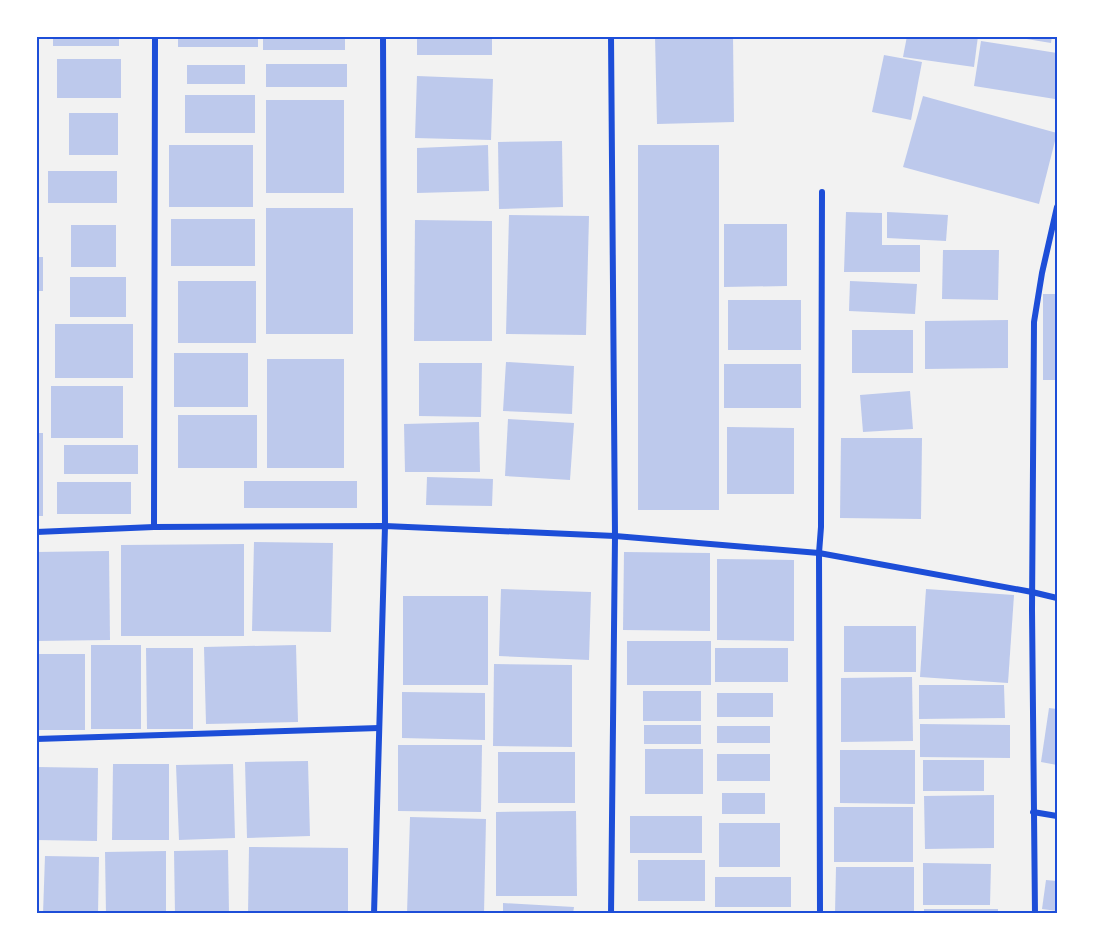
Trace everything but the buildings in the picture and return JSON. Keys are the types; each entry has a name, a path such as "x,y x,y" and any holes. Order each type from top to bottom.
{"street":[{"path":"154,527 155,36"},
{"path":"374,914 385,526 383,36"},
{"path":"611,36 615,536 611,914"},
{"path":"820,914 819,553 822,192"},
{"path":"1035,914 1032,592 1035,322 1041,273 1057,207"},
{"path":"36,532 154,527 385,526 615,536 819,553 1057,598"},
{"path":"36,739 379,728"},
{"path":"1033,812 1057,816"}]}
